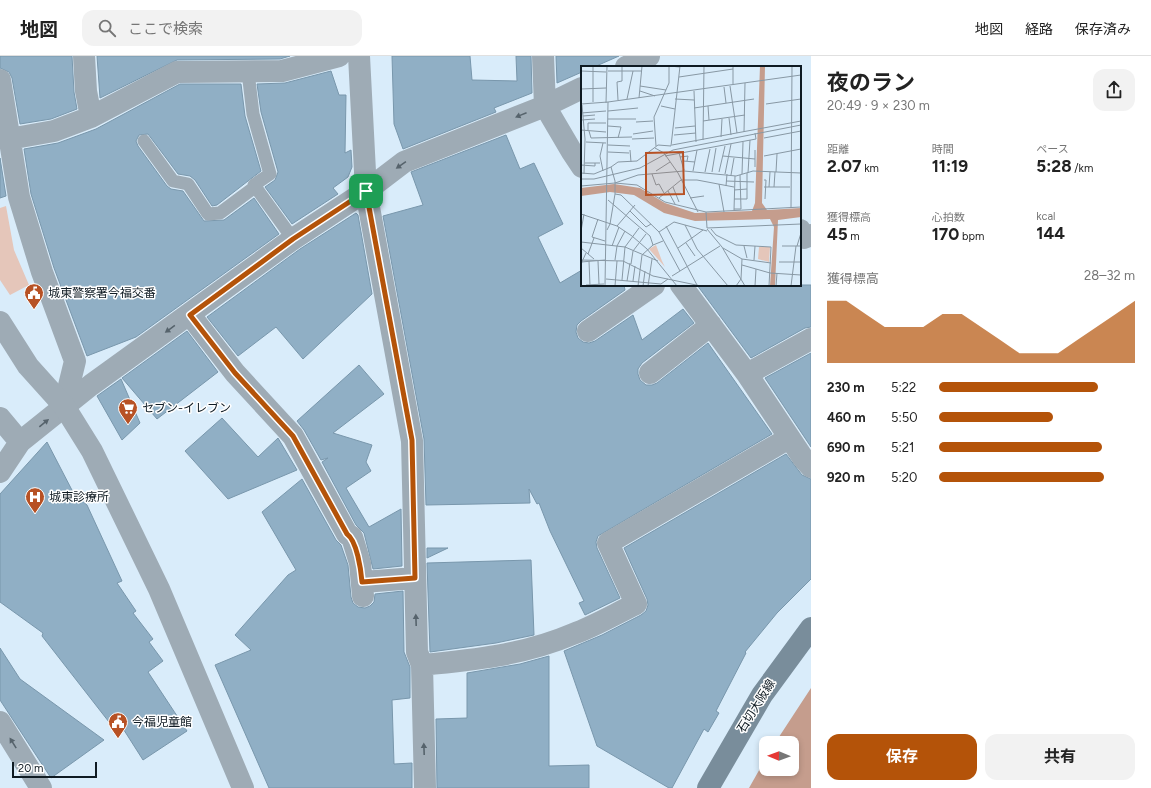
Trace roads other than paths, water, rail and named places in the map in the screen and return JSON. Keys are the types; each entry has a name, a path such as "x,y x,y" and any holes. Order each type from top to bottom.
{"main road":[{"name":"石切大阪線","path":"708,788 762,695 811,628"}],"street":[{"path":"84,56 86,90 91,118"},
{"path":"10,139 54,131 91,118 176,64 248,72 282,71 339,56"},
{"path":"359,56 366,191 412,440 415,578 418,652 422,665 425,788"},
{"path":"543,56 545,106 581,165"},
{"path":"628,66 649,56"},
{"path":"0,80 19,197 42,272 74,361 64,406"},
{"path":"0,472 20,442 64,406 293,239 366,191 404,162 545,106 581,88"},
{"path":"801,232 804,238 811,235"},
{"path":"588,331 653,286"},
{"path":"682,286 747,374 789,438 811,467"},
{"path":"190,315 235,373 293,436 347,534 352,537 360,563 363,589 415,578"},
{"path":"0,322 28,366 64,406 92,451 134,534 159,589 243,788"},
{"path":"650,373 711,325"},
{"path":"747,374 811,339"},
{"path":"0,418 20,442"},
{"path":"422,665 501,656 530,649 573,634 636,604 608,543 789,438"},
{"path":"0,722 42,788"}],"lane":[{"path":"144,141 173,181 188,184 208,214 220,213 270,174 253,114 248,72"},
{"path":"255,187 293,239"}],"place":[{"name":"城東警察署今福交番","path":"34,310"},
{"name":"セブン-イレブン","path":"128,425"},
{"name":"城東診療所","path":"35,514"},
{"name":"今福児童館","path":"118,739"}]}
